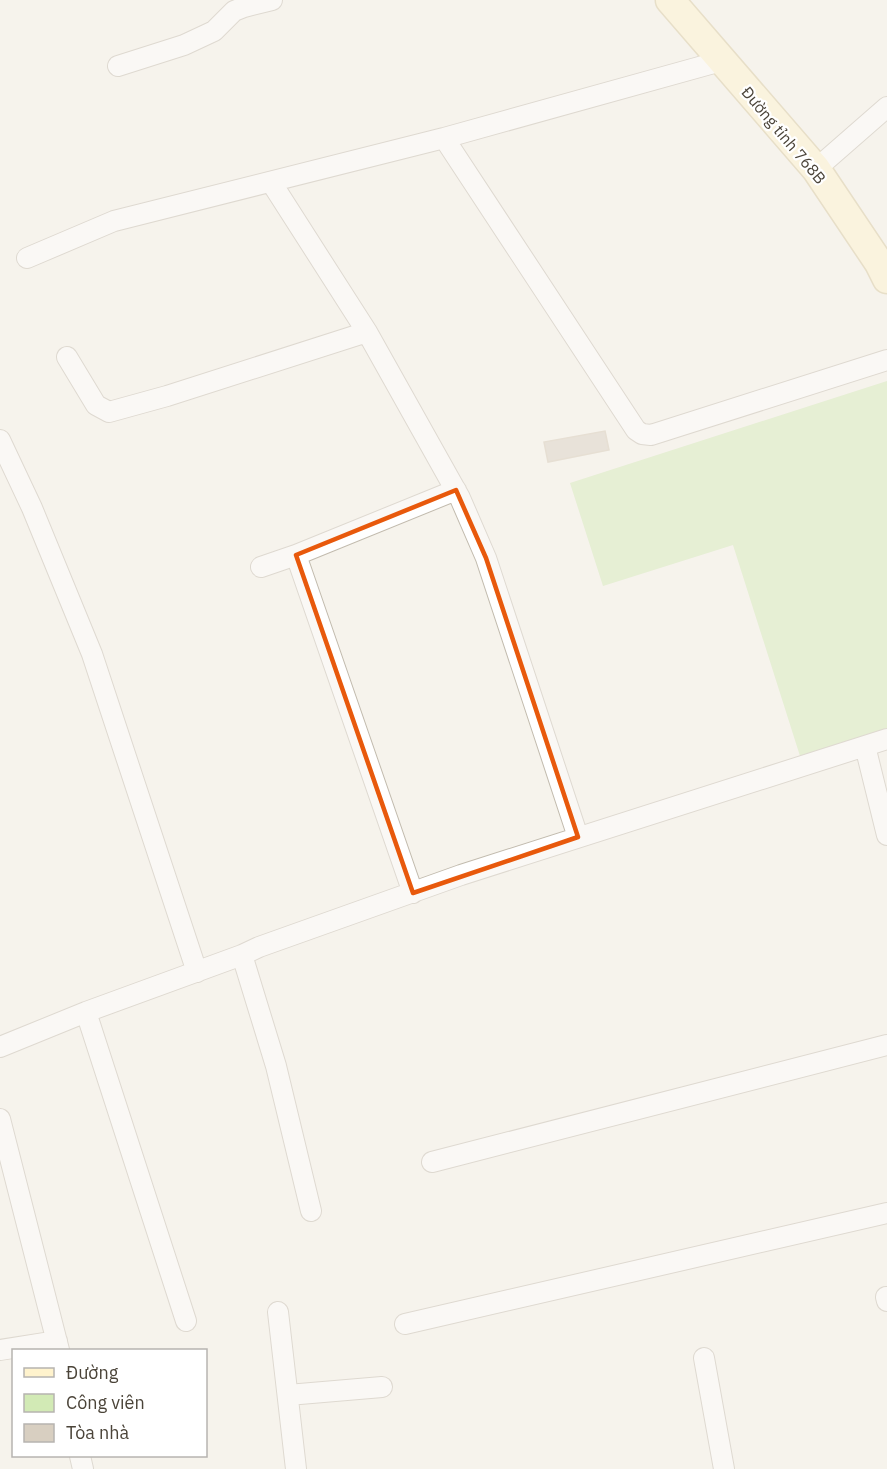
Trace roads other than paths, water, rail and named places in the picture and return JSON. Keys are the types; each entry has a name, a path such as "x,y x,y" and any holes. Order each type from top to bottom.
{"street":[{"path":"118,66 184,45 214,31 234,11 272,0"},
{"name":"Đường tỉnh 768B","path":"670,0 816,169 879,263 887,279"},
{"path":"27,258 114,221 444,138 721,61"},
{"path":"816,169 887,107"},
{"path":"444,138 636,430 642,434 651,435 887,360"},
{"path":"271,182 367,332 456,490 486,558 578,837"},
{"path":"67,357 96,405 109,412 167,396 367,332"},
{"path":"0,440 32,508 92,654 197,972"},
{"path":"261,567 456,490"},
{"path":"296,555 413,893"},
{"path":"0,1047 259,947 413,893 578,837 887,740"},
{"path":"865,746 887,835"},
{"path":"242,955 276,1066 311,1211"},
{"path":"86,1012 186,1321"},
{"path":"432,1162 887,1045"},
{"path":"0,1119 6,1169 58,1346 14,1349"},
{"path":"405,1324 887,1213"},
{"path":"278,1312 296,1469"},
{"path":"704,1358 724,1469"},
{"path":"288,1395 382,1387"}]}
